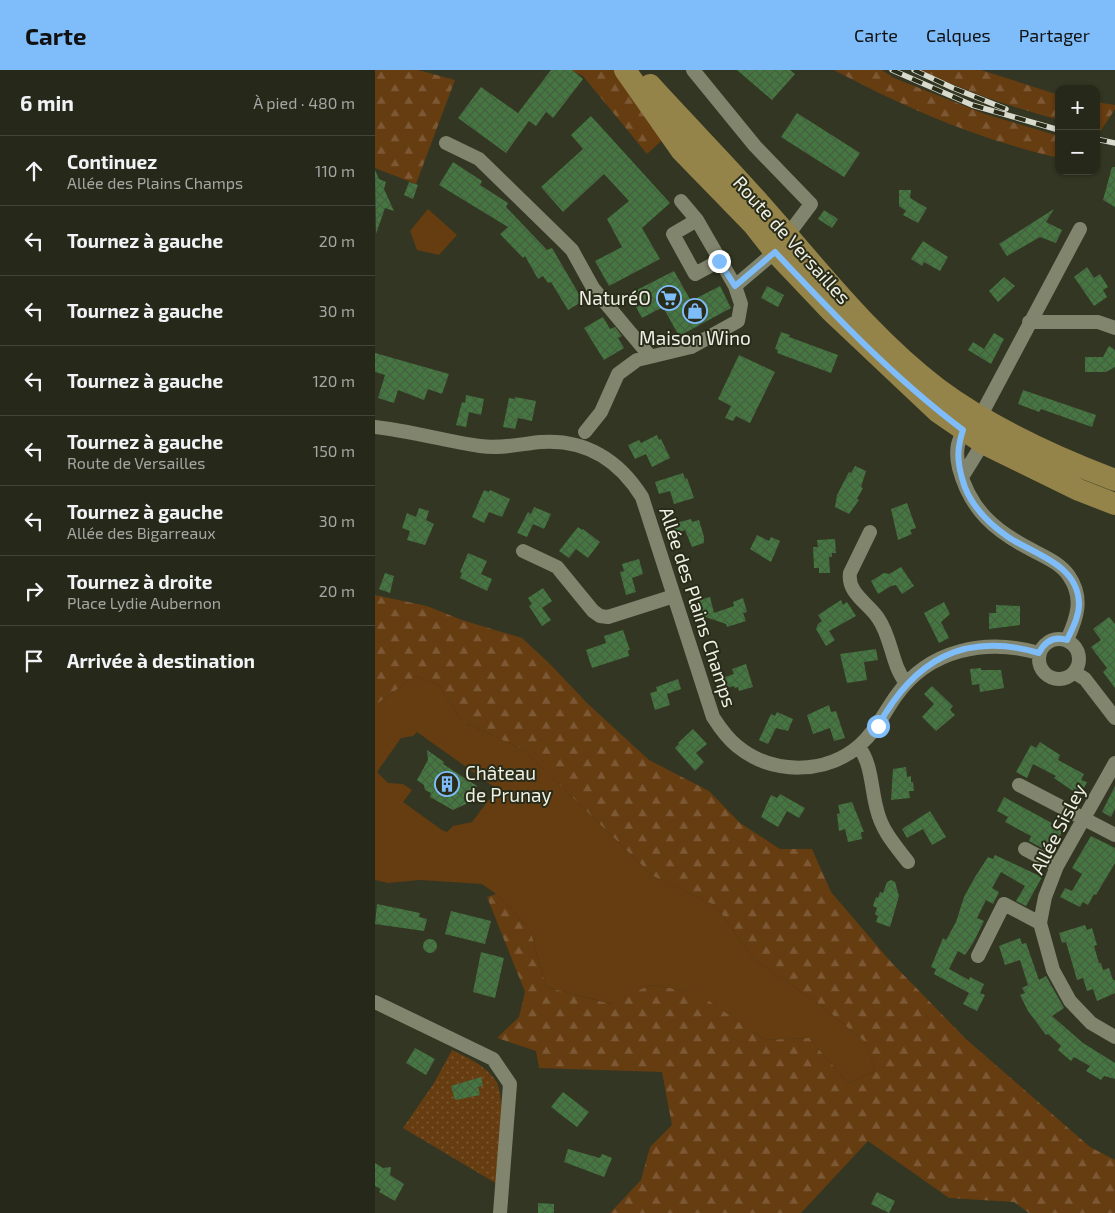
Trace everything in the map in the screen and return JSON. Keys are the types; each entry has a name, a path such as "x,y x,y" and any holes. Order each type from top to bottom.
{"main road":[{"name":"Route de Versailles","path":"625,70 681,150 753,224 781,244 906,364 976,419 1022,438 1082,468 1115,480"},
{"name":"Route de Versailles","path":"639,70 647,82 768,213 781,244"},
{"name":"Route de Versailles","path":"976,419 983,443 1079,490 1115,504"}],"street":[{"path":"693,70 755,146 811,204 781,244 735,286"},
{"path":"445,143 479,159 572,250 593,288 649,356"},
{"path":"585,432 601,412 618,374 637,360 691,347 738,321 741,304 735,286 697,220 681,201"},
{"path":"697,220 673,234 695,274 719,261"},
{"path":"1067,640 1077,618 1079,603 1075,588 1068,574 1055,562 1016,542 988,521 965,489 957,459 959,442 976,419 1081,229"},
{"path":"1029,322 1098,322 1115,328"},
{"name":"Allée des Plains Champs","path":"375,427 404,430 479,446 496,447 540,442 571,443 598,453 625,474 642,497 713,717 723,733 736,746 752,757 769,764 788,768 807,768 843,757 859,746 878,726 906,683 941,658 973,647 1000,645 1039,653"},
{"path":"962,477 983,443"},
{"path":"870,532 850,573 849,580 851,588 878,618 906,683"},
{"path":"523,551 557,567 593,611 600,616 611,616 674,596"},
{"path":"1056,638 1067,640 1073,644 1079,654 1078,667 1074,672 1060,679 1049,677 1040,667 1039,653 1050,640 1056,638"},
{"path":"1074,672 1085,679 1115,718"},
{"path":"859,746 870,770 881,822 887,836 909,862"},
{"name":"Allée Sisley","path":"1115,762 1057,866 1045,897 1041,923 1053,970 1071,1001 1091,1023 1115,1037"},
{"path":"1019,785 1082,820 1115,835"},
{"path":"1025,849 1057,866"},
{"path":"978,956 1004,904 1041,923"},
{"path":"375,1002 493,1059 510,1084 500,1213"}],"green space":[{"path":"375,70 418,70 455,80 416,184 375,168"},
{"path":"570,70 616,70 670,133 647,154 583,76"},
{"path":"834,70 882,70 894,78 985,114 1055,135 1055,157 1001,142 943,122"},
{"path":"920,70 981,70 1055,94 1055,119 1023,110 954,85"},
{"path":"1100,103 1115,105 1115,109 1100,132"},
{"path":"428,209 457,235 439,255 417,250 410,231"},
{"path":"375,595 427,606 462,620 522,638 588,704 649,760 709,791 740,823 780,849 812,849 831,892 891,962 966,1039 1090,1147 1115,1160 1115,1213 1029,1213 1014,1202 949,1198 868,1141 801,1213 610,1213 641,1180 650,1147 672,1125 662,1072 539,1068 536,1051 497,1038 519,1017 525,992 487,897 496,894 530,929 546,987 611,1004 650,985 696,992 765,1040 809,1038 848,1083 876,1071 865,1042 822,1006 754,959 716,906 653,876 524,750 463,722 438,684 416,676 375,705"},
{"path":"416,676 438,684 463,722 524,750 653,876 716,906 754,959 822,1006 865,1042 876,1071 848,1083 809,1038 765,1040 695,992 650,985 612,1004 546,987 530,929 496,894 482,884 420,880 388,883 375,880 375,705","holes":["417,732 497,789 472,822 453,826 447,832 403,802 412,790 403,784 388,783 377,772 401,738 413,736"]},
{"path":"452,1050 476,1062 492,1075 499,1089 501,1115 497,1184 403,1128 434,1083"}],"building":[{"path":"551,70 572,70 583,79 553,118 546,112 536,126 529,121 506,153 458,118 481,87 518,113"},
{"path":"737,70 790,70 795,74 772,100"},
{"path":"797,113 860,153 844,177 781,137"},
{"path":"591,116 670,203 642,228 660,259 609,286 595,261 622,247 607,219 629,201 604,174 563,212 541,187 583,149 571,135"},
{"path":"453,162 482,181 480,185 508,203 506,207 547,250 552,248 583,301 568,310 551,282 548,283 543,276 538,279 525,256 523,258 500,234 508,227 439,185"},
{"path":"1112,167 1115,167 1115,207 1103,200"},
{"path":"375,170 379,179 386,182 384,189 394,211 385,208 376,234"},
{"path":"409,182 418,185 413,199 404,195"},
{"path":"899,190 911,190 910,198 927,208 918,223 903,215 906,211 899,206"},
{"path":"1054,209 1046,222 1062,230 1056,243 1040,237 1007,256 999,244"},
{"path":"824,210 838,219 832,228 818,219"},
{"path":"923,241 948,257 940,271 924,262 922,266 911,259"},
{"path":"1087,267 1094,278 1100,274 1108,287 1103,290 1107,297 1094,306 1074,277"},
{"path":"674,271 691,301 720,286 731,308 679,336 663,307 642,318 629,294"},
{"path":"1004,277 1015,286 998,302 989,291"},
{"path":"767,286 784,295 778,307 761,298"},
{"path":"603,317 610,329 615,327 622,336 618,338 624,348 604,360 584,328"},
{"path":"781,332 790,335 789,337 838,355 831,373 777,353 778,350 775,349"},
{"path":"994,333 1004,339 991,364 968,350 973,342 984,349"},
{"path":"1109,346 1115,350 1115,367 1106,372 1085,372 1085,357 1103,357"},
{"path":"375,353 449,374 442,394 428,389 424,400 398,390 394,403 378,398 385,375 375,372"},
{"path":"739,355 775,372 750,423 736,416 733,421 725,418 731,406 718,399"},
{"path":"1023,390 1096,415 1092,427 1041,409 1039,412 1018,404"},
{"path":"466,395 484,399 481,415 469,412 466,427 456,425 462,402 465,403"},
{"path":"515,397 536,401 532,421 518,418 515,429 503,427 509,398 515,399"},
{"path":"657,435 659,440 661,439 670,458 652,467 646,454 635,459 628,445 639,440 641,443"},
{"path":"855,466 866,471 861,487 863,488 857,499 859,500 849,514 835,507 837,495 849,472 851,473"},
{"path":"683,473 685,479 687,478 694,498 674,504 670,491 659,494 655,482"},
{"path":"484,490 489,492 490,490 510,499 502,517 489,512 484,523 472,517"},
{"path":"907,503 916,528 910,530 912,534 898,540 891,509"},
{"path":"534,507 551,514 544,529 533,524 527,537 517,533 528,512 531,514"},
{"path":"419,508 429,511 426,520 434,524 425,545 407,540 410,531 402,528 407,513 416,517"},
{"path":"691,519 692,522 699,520 704,537 704,543 692,547 685,530 671,535 668,525"},
{"path":"578,527 600,542 588,558 576,549 569,558 559,551"},
{"path":"757,535 769,541 771,537 780,541 771,562 750,549"},
{"path":"835,539 836,553 832,553 832,557 829,557 830,573 819,573 819,568 814,568 813,547 818,547 817,540"},
{"path":"468,553 487,561 481,574 492,579 487,591 460,578 462,573 460,572"},
{"path":"639,559 643,574 632,578 636,592 626,595 620,572 624,571 622,564"},
{"path":"901,567 914,586 902,594 896,585 878,594 871,581 884,573 889,574"},
{"path":"385,573 394,576 390,593 379,589"},
{"path":"543,588 552,601 542,608 551,620 542,626 529,606 532,604 528,598"},
{"path":"710,597 714,613 734,606 733,602 743,598 747,612 743,613 746,621 727,627 726,624 700,615 698,600"},
{"path":"841,600 843,605 847,602 856,616 829,631 835,640 826,646 816,629 822,621 818,615"},
{"path":"944,602 950,614 941,622 949,638 939,643 924,613"},
{"path":"996,605 1020,606 1020,625 989,629 989,613 996,613"},
{"path":"1109,617 1115,624 1115,688 1103,672 1107,668 1091,647 1101,640 1093,629"},
{"path":"623,630 630,650 628,650 629,656 592,668 586,650 606,643 604,636"},
{"path":"876,649 878,660 864,662 867,680 847,683 840,654"},
{"path":"746,664 753,687 739,691 738,687 735,688 734,686 719,690 716,680 734,674 732,669"},
{"path":"981,668 981,670 1001,670 1004,688 980,692 979,684 972,685 970,669"},
{"path":"678,679 681,689 667,694 670,705 655,710 650,693 657,691 656,687"},
{"path":"932,686 953,706 950,710 955,715 936,731 922,717 934,704 924,694"},
{"path":"829,705 831,712 836,711 845,738 834,741 830,728 813,734 807,715"},
{"path":"777,712 793,719 788,731 776,728 768,744 759,740 771,714 775,716"},
{"path":"693,729 707,744 696,753 704,762 695,771 675,748"},
{"path":"1040,742 1060,755 1058,760 1084,774 1081,780 1087,782 1080,796 1054,778 1056,776 1033,764 1027,778 1016,772 1031,745 1036,748"},
{"name":"Château de Prunay","path":"427,750 444,762 443,764 477,786 466,804 453,810 430,797 431,793 425,790 424,785 417,780 428,760"},
{"path":"906,767 907,777 911,776 914,791 909,791 910,798 891,800 893,769"},
{"path":"1115,786 1115,809 1111,817 1102,812"},
{"path":"780,794 805,808 799,818 787,811 778,827 761,817 771,795 777,798"},
{"path":"1004,797 1059,827 1058,829 1062,832 1054,848 1047,844 1044,849 1029,841 1031,836 1005,822 1008,817 997,811"},
{"path":"852,802 864,832 861,832 862,839 848,842 845,829 839,831 837,814 840,813 838,805"},
{"path":"930,811 946,837 932,845 923,829 907,838 902,829"},
{"path":"1091,836 1115,848 1115,863 1096,895 1094,894 1088,905 1083,902 1080,907 1060,897 1065,888 1072,891 1082,874 1072,868"},
{"path":"995,855 1042,877 1026,906 1016,901 1025,886 1001,872 992,888 999,892 993,904 986,900 977,918 984,921 973,943 965,955 958,951 949,969 969,980 970,977 984,984 980,993 985,995 977,1011 963,1004 969,993 934,974 936,969 931,967 943,938 946,940 956,922 964,897 975,877 988,857 993,859"},
{"path":"891,880 895,882 899,896 890,927 876,922 878,916 875,914 877,908 873,906 876,897 878,898 880,892 883,893 887,882"},
{"path":"377,904 420,913 419,917 427,919 424,931 375,924"},
{"path":"451,911 491,921 485,944 445,934"},
{"path":"1085,925 1087,930 1092,928 1097,945 1094,946 1099,963 1101,963 1103,970 1109,968 1113,980 1115,980 1115,993 1097,1001 1093,989 1087,991 1083,978 1077,980 1066,942 1062,943 1059,933"},
{"path":"1020,938 1022,944 1026,943 1039,980 1046,976 1064,1008 1052,1016 1083,1043 1115,1063 1115,1079 1104,1076 1101,1080 1086,1071 1090,1066 1074,1057 1071,1061 1058,1050 1061,1046 1048,1034 1046,1035 1028,1011 1020,995 1025,993 1022,988 1028,985 1020,960 1005,965 999,946"},
{"path":"427,939 433,939 437,946 433,953 427,953 423,949 423,943"},
{"path":"481,952 504,958 495,998 473,992"},
{"path":"415,1048 435,1059 426,1075 406,1063"},
{"path":"481,1077 483,1086 478,1087 480,1095 455,1100 451,1086"},
{"path":"563,1092 589,1112 577,1127 551,1107"},
{"path":"568,1149 600,1158 602,1154 612,1158 604,1177 564,1162"},
{"path":"375,1163 383,1168 391,1167 390,1175 404,1184 395,1201 379,1192 381,1189 375,1186"},
{"path":"877,1192 895,1201 889,1213 871,1204"},
{"path":"538,1203 554,1204 554,1213 538,1213"}],"railway":[{"path":"892,70 972,105 1055,129"},
{"path":"914,70 1006,109"},
{"path":"1100,140 1115,143"}],"place":[{"name":"NaturéO","path":"669,298"},
{"name":"Maison Wino","path":"695,311"},
{"name":"Château de Prunay","path":"447,784"}],"route":[{"path":"719,261 735,286 775,252 890,369 938,412 963,430 957,459 965,489 976,506 988,521 1007,536 1055,562 1068,574 1075,588 1079,603 1077,618 1067,640 1056,638 1050,640 1041,647 1039,653 1020,647 1000,645 979,646 960,650 941,658 924,668 906,683 895,696 878,726"}]}
